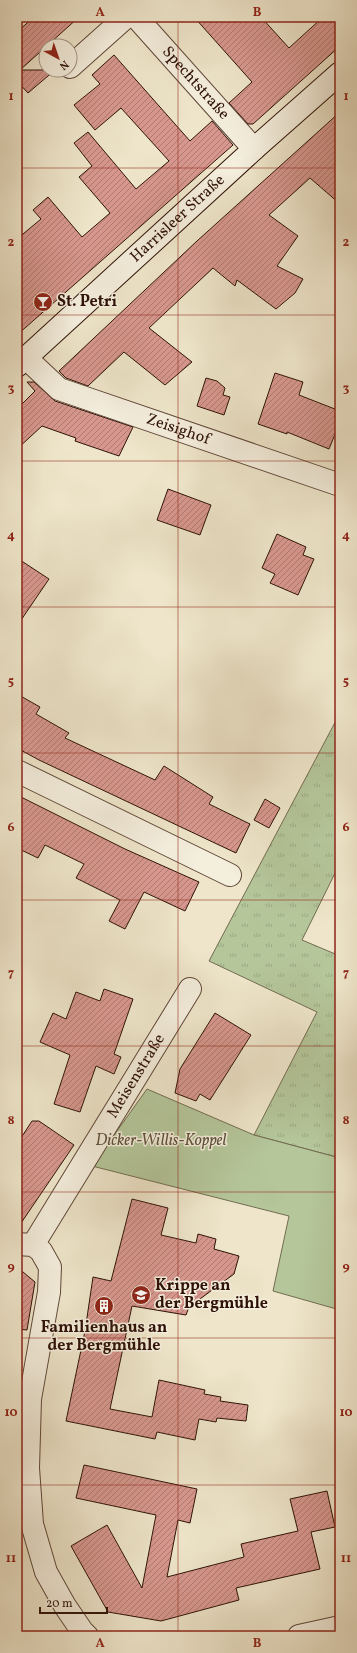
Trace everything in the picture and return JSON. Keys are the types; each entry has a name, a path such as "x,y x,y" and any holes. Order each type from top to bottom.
{"street":[{"path":"78,60 126,17"},
{"name":"Spechtstraße","path":"136,17 254,149"},
{"name":"Harrisleer Straße","path":"22,362 254,149 340,73"},
{"name":"Zeisighof","path":"22,362 59,389 340,485"},
{"path":"17,771 230,875"},
{"name":"Meisenstraße","path":"25,1244 190,989"},
{"path":"25,1244 42,1251 50,1268 49,1292 30,1400 28,1468 32,1524 46,1572 65,1606 87,1636"},
{"path":"299,1636 340,1627"}],"green space":[{"path":"340,713 340,863 302,940 340,956 340,1158 254,1135 317,1012 209,961"},
{"name":"Dicker-Willis-Koppel","path":"147,1089 254,1135 340,1158 340,1310 273,1291 289,1216 92,1166"}],"building":[{"path":"34,17 79,17 56,38 38,38 38,54 20,70 38,70 38,78 46,78 28,93 17,81 17,32"},
{"path":"194,17 261,17 289,48 323,17 340,17 340,46 253,124 248,124 229,103 252,82"},
{"path":"114,55 190,141 212,121 233,145 17,335 17,239 41,219 33,210 48,197 82,237 110,213 79,177 92,166 74,143 88,132 136,189 169,161 121,108 95,130 74,105 100,84 92,75"},
{"path":"340,112 340,204 310,178 269,215 298,236 277,266 303,279 295,293 276,309 237,280 235,286 213,268 149,328 192,362 165,385 124,352 88,386 66,378 59,371 197,241"},
{"path":"275,373 303,382 299,395 340,411 340,422 329,449 287,432 287,434 258,424"},
{"path":"206,378 217,381 225,388 223,395 230,397 224,415 197,406"},
{"path":"27,382 34,382 55,401 133,427 119,456 75,441 76,438 42,426 17,449 17,409 35,391"},
{"path":"168,489 211,505 200,535 157,520"},
{"path":"277,534 306,547 303,555 314,559 298,595 270,583 275,574 262,568"},
{"path":"17,558 49,579 17,626"},
{"path":"17,694 40,707 36,714 69,733 65,738 155,780 164,766 213,797 209,804 250,824 236,853 39,760 17,748"},
{"path":"17,795 125,849 199,882 185,911 144,892 125,929 109,921 120,900 76,878 84,864 45,845 38,858 17,848"},
{"path":"265,799 280,808 269,828 254,820"},
{"path":"104,989 133,999 114,1054 121,1057 114,1074 96,1066 80,1112 54,1104 70,1055 40,1042 53,1013 66,1019 76,992 100,1001"},
{"path":"215,1013 251,1035 210,1100 200,1094 196,1101 175,1093 180,1069"},
{"path":"32,1121 39,1121 74,1145 17,1229 17,1144"},
{"path":"132,1199 168,1208 161,1235 196,1243 198,1234 216,1239 214,1249 239,1256 234,1274 189,1307 186,1315 132,1306 110,1409 152,1417 159,1380 205,1390 204,1394 221,1397 220,1401 248,1405 246,1421 217,1418 216,1422 199,1419 195,1440 157,1432 155,1439 66,1421 85,1331 93,1277 111,1281"},
{"path":"17,1267 35,1282 27,1330 17,1329"},
{"path":"84,1465 197,1489 190,1523 178,1520 167,1577 244,1557 241,1544 298,1531 290,1499 327,1491 335,1527 311,1532 320,1569 236,1588 239,1600 161,1621 108,1612 71,1546 107,1525 142,1588 156,1515 76,1498"}],"place":[{"name":"St. Petri","path":"43,302"},
{"name":"Krippe an der Bergmühle","path":"141,1295"},
{"name":"Familienhaus an der Bergmühle","path":"104,1306"}]}
